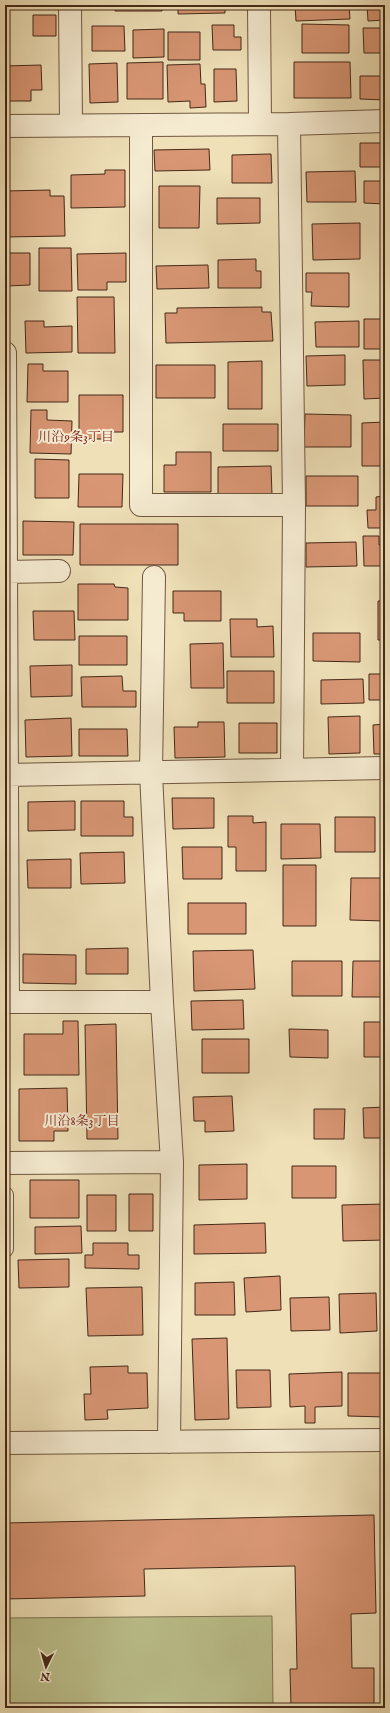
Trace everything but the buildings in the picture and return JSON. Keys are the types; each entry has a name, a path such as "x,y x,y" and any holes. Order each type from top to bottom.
{"street":[{"path":"70,5 71,125"},
{"path":"259,5 260,124"},
{"path":"5,126 141,126 385,121"},
{"path":"289,124 294,505 292,769"},
{"path":"141,126 141,505 294,505"},
{"path":"5,353 6,1002 162,1002"},
{"path":"6,572 59,571"},
{"path":"154,577 150,773 172,1162 169,1442"},
{"path":"6,775 385,768"},
{"path":"5,1163 172,1162"},
{"path":"5,1443 385,1440"}],"lane":[{"path":"5,1195 5,1249"}],"green space":[{"path":"272,1616 273,1708 5,1708 5,1618"}],"district":[{"name":"川沿9条3丁目","path":"76,436"},
{"name":"川沿8条3丁目","path":"82,1120"}]}
